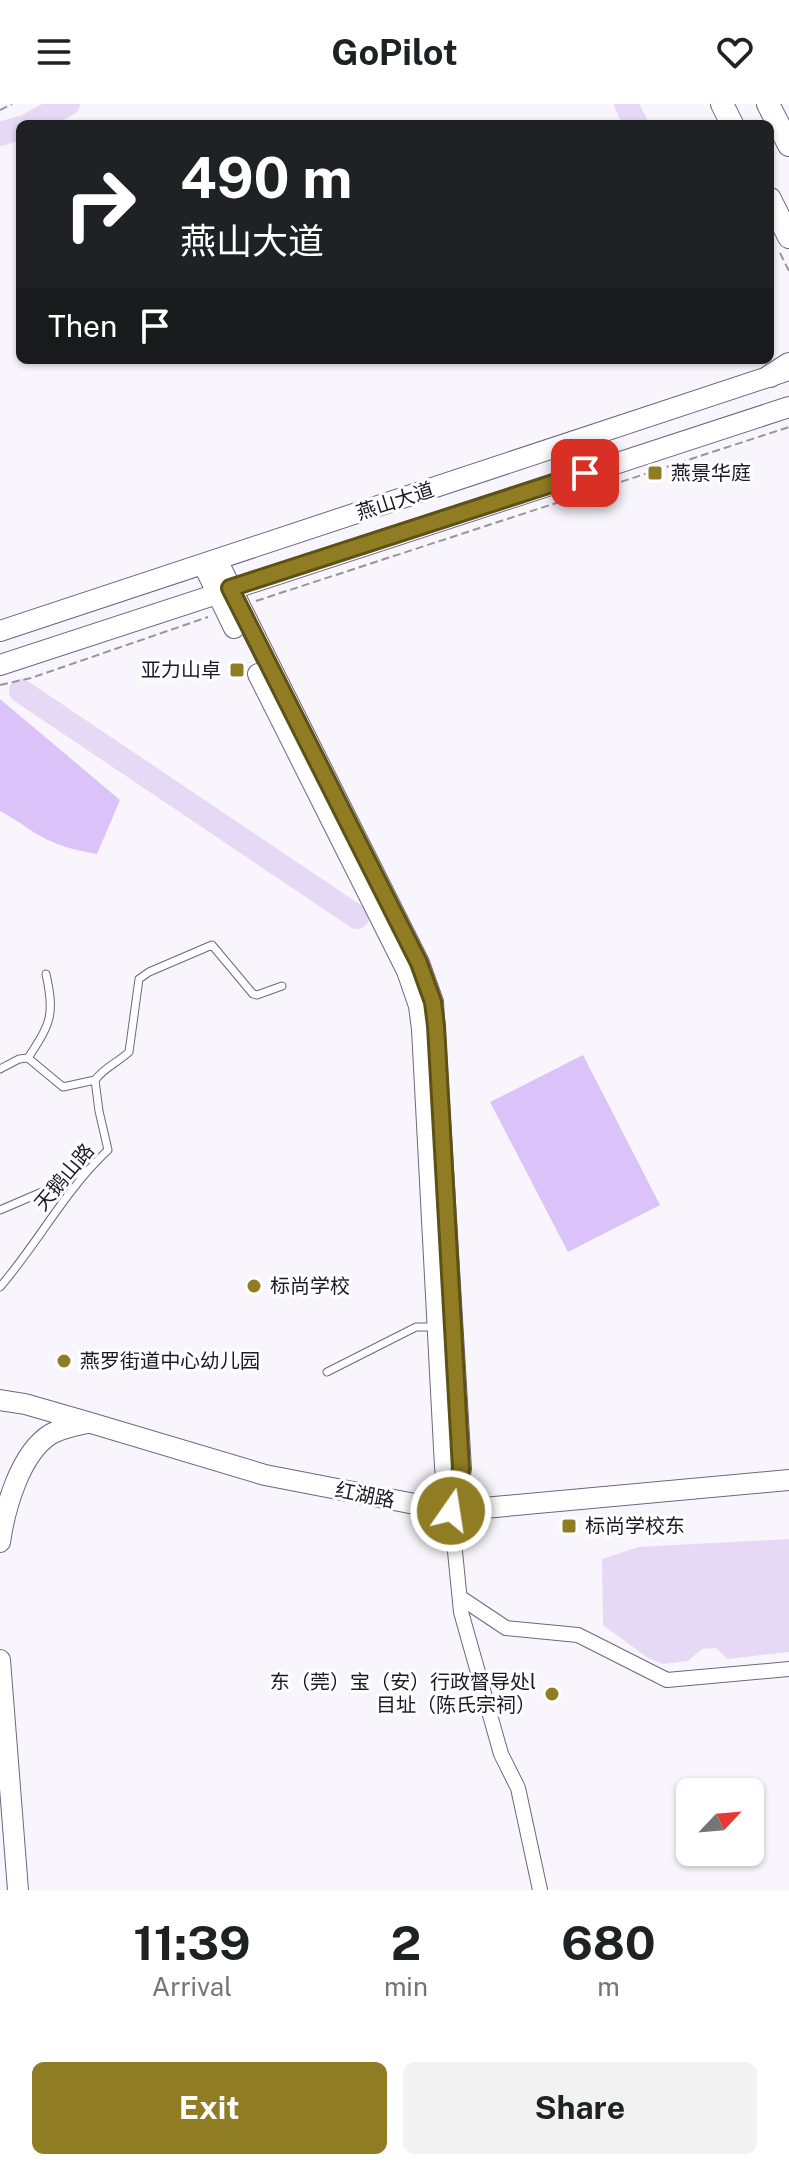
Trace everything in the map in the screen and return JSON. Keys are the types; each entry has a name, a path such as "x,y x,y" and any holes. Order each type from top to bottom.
{"main road":[{"path":"768,104 789,145"},
{"path":"774,207 789,237"},
{"name":"燕山大道","path":"0,631 783,370"},
{"name":"燕山大道","path":"0,665 789,407"},
{"path":"210,562 416,994 422,1029 445,1467 451,1511"},
{"path":"224,590 419,963 433,1002 461,1469 451,1511"},
{"name":"红湖路","path":"0,1400 25,1404 265,1475 451,1511 789,1480"},
{"name":"红湖路","path":"0,1413 91,1423"},
{"path":"0,1542 9,1503 33,1450 50,1435 66,1427 91,1423"},
{"path":"0,1660 18,1890"}],"street":[{"path":"451,1511 461,1612 501,1754 518,1788 540,1890"},
{"path":"461,1598 506,1628 578,1635 667,1680 789,1669"}],"lane":[{"path":"0,1069 28,1058 63,1087 95,1080 105,1067 129,1052 139,979 212,945 253,994 282,986"},
{"path":"28,1058 49,1022 52,1002 46,974"},
{"name":"天鹅山路","path":"0,1287 89,1167 108,1150 95,1080"},
{"path":"0,1210 56,1186 89,1167"},
{"path":"327,1372 416,1327 439,1327"}],"path":[{"path":"0,110 12,104"},
{"path":"266,598 789,427"},
{"path":"0,685 31,678 214,615"}],"shaded area":[{"path":"0,699 120,800 97,854 52,842 0,811"},
{"path":"583,1055 660,1205 568,1252 490,1102"},
{"path":"789,1539 789,1652 728,1659 716,1648 702,1649 688,1661 663,1664 648,1658 603,1625 602,1559 638,1547"}],"waterway":[{"path":"38,120 68,104"},
{"path":"626,104 634,120"},
{"path":"0,134 16,129"},
{"path":"21,691 357,917"}],"place":[{"name":"燕景华庭","path":"655,473"},
{"name":"亚力山卓","path":"237,670"},
{"name":"标尚学校","path":"254,1286"},
{"name":"燕罗街道中心幼儿园","path":"64,1361"},
{"name":"标尚学校东","path":"569,1526"},
{"name":"东（莞）宝（安）行政督导处l 目址（陈氏宗祠）","path":"552,1694"}],"route":[{"path":"451,1511 461,1469 436,1026 430,989 230,588 585,473"}]}
